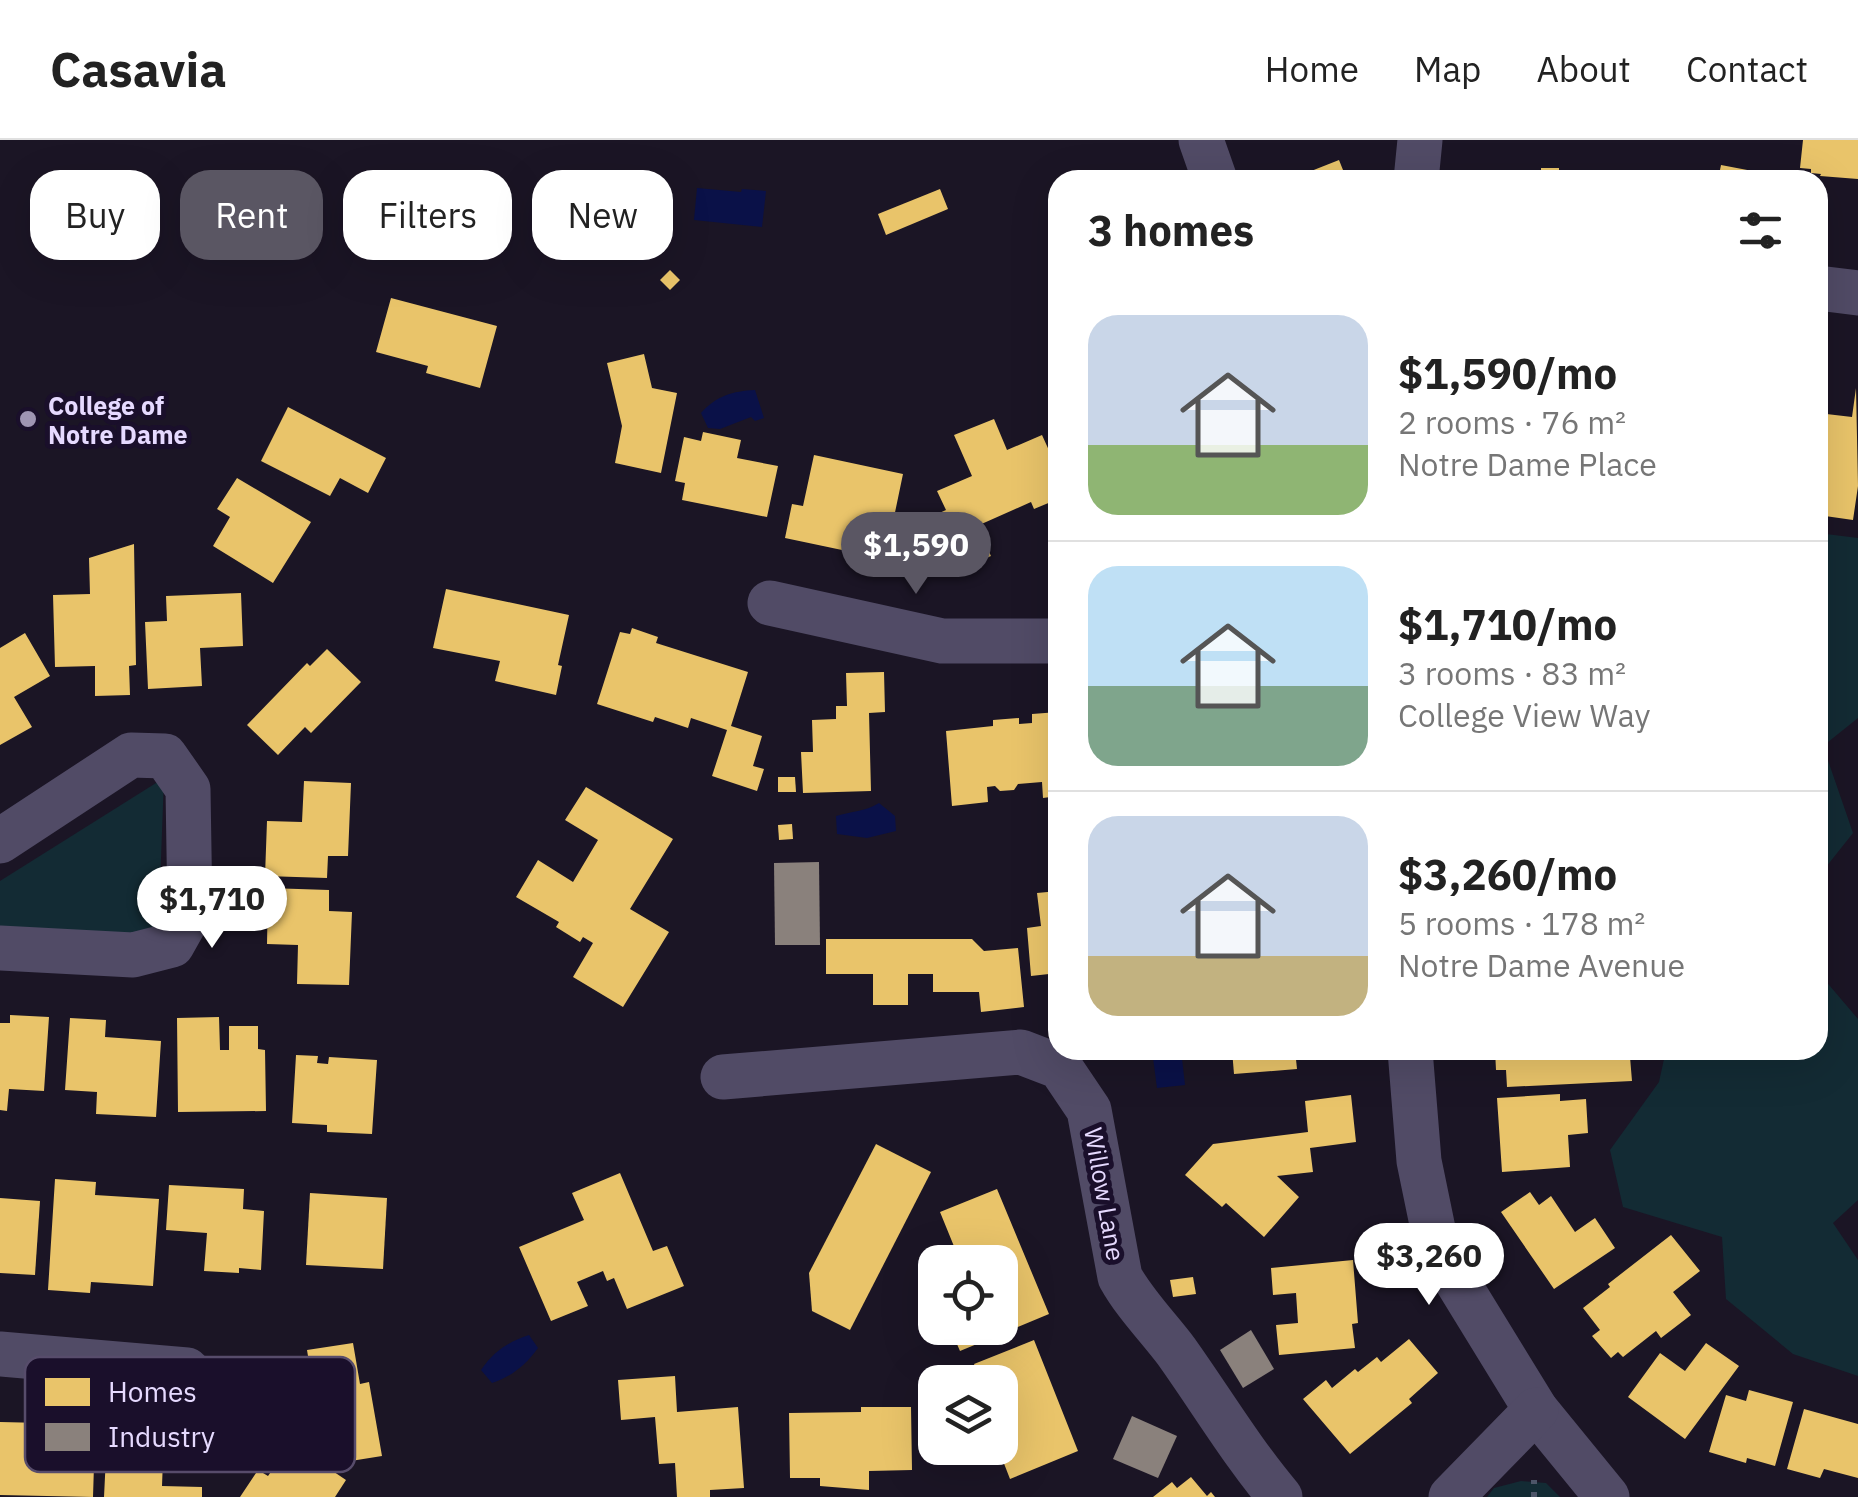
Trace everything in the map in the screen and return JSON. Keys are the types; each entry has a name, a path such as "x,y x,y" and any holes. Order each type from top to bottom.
{"street":[{"path":"1201,140 1211,170"},
{"path":"1417,170 1420,140"},
{"path":"1828,289 1858,293"},
{"path":"770,602 942,641 1048,641"},
{"path":"0,841 131,755 165,756 188,790 190,913 172,945 133,955 0,948"},
{"name":"Willow Lane","path":"723,1077 1021,1052 1060,1067 1089,1110 1120,1276 1133,1301 1174,1349 1251,1462 1280,1497"},
{"path":"1411,1060 1419,1160 1433,1229 1447,1265 1536,1410 1607,1497"},
{"path":"0,1354 35,1357"},
{"path":"1450,1497 1536,1410"}],"path":[{"path":"1534,1480 1534,1497"}],"shaded area":[{"path":"697,188 766,191 762,227 694,220"},
{"path":"755,390 764,418 755,421 751,417 720,429 708,428 701,413 713,402"},
{"path":"1828,534 1858,538 1858,718 1828,742"},
{"path":"1828,760 1853,833 1828,864"},
{"path":"164,778 158,939 0,942 0,881"},
{"path":"879,803 895,816 896,831 867,838 837,834 836,816"},
{"path":"1828,984 1858,1019 1858,1200 1833,1223 1858,1260 1858,1376 1793,1354 1726,1299 1722,1237 1623,1207 1610,1150 1659,1082 1664,1060 1828,1060"},
{"path":"1153,1060 1182,1060 1185,1085 1157,1088"},
{"path":"529,1335 538,1348 518,1370 492,1383 481,1370 486,1363 502,1348"},
{"path":"1521,1481 1546,1483 1560,1497 1487,1497 1494,1488"}],"building: Homes":[{"path":"1803,140 1858,140 1858,179 1828,177 1828,170 1800,168"},
{"path":"1339,160 1343,170 1314,170"},
{"path":"1721,165 1747,170 1720,170"},
{"path":"940,189 948,209 886,235 878,214"},
{"path":"670,270 680,280 670,290 660,280"},
{"path":"391,298 497,326 480,388 426,373 428,366 376,352"},
{"path":"644,354 652,388 677,393 661,473 615,463 622,426 607,363"},
{"path":"1856,388 1858,486 1853,520 1828,516 1828,414 1852,417"},
{"path":"288,407 386,458 368,493 340,478 330,496 261,461"},
{"path":"994,419 1007,450 1042,435 1048,448 1048,503 1034,509 1031,502 977,526 991,556 949,574 926,519 946,510 937,491 972,476 954,435"},
{"path":"703,432 741,440 737,458 778,466 767,517 682,500 685,483 675,481 684,437 701,441"},
{"path":"814,455 903,474 888,546 864,541 861,554 785,538 792,504 803,506"},
{"path":"237,478 311,522 273,583 213,546 230,517 217,509"},
{"path":"134,544 136,665 129,666 130,695 95,696 95,666 55,667 53,595 90,594 89,558"},
{"path":"446,589 569,615 556,695 495,681 500,661 433,648"},
{"path":"241,593 243,646 200,648 202,686 148,689 145,622 167,621 166,596"},
{"path":"632,628 658,637 656,643 748,672 731,726 762,736 753,766 764,769 757,791 712,776 727,730 691,718 688,728 655,717 653,722 597,704 620,632 630,634"},
{"path":"25,633 50,676 14,697 32,727 0,745 0,648"},
{"path":"327,649 361,682 311,733 305,727 278,755 247,725 307,663 310,666"},
{"path":"884,672 885,712 869,713 871,791 803,793 801,752 813,752 812,720 836,719 836,706 847,706 846,673"},
{"path":"1048,713 1048,797 1043,798 1042,782 1018,784 1014,790 1000,791 995,786 987,787 988,802 952,806 946,731 993,726 993,720 1019,718 1019,724 1032,723 1032,714"},
{"path":"778,777 795,777 796,792 778,792"},
{"path":"304,781 351,783 348,856 328,856 327,878 265,876 267,821 302,822"},
{"path":"586,787 673,839 630,909 669,932 623,1007 573,977 593,943 583,937 580,942 556,927 559,922 516,897 538,860 573,882 598,840 565,820"},
{"path":"792,824 793,839 779,840 778,825"},
{"path":"268,888 329,890 329,911 352,912 349,985 297,984 298,945 267,944"},
{"path":"1048,892 1048,974 1031,976 1027,928 1041,926 1037,893"},
{"path":"826,939 972,939 984,951 1018,948 1024,1007 981,1012 979,992 933,992 933,974 908,974 908,1005 873,1005 873,974 826,974"},
{"path":"10,1015 49,1017 44,1091 9,1089 7,1111 0,1110 0,1023 10,1023"},
{"path":"219,1017 220,1050 229,1050 229,1026 258,1026 258,1049 265,1050 266,1111 178,1112 177,1018"},
{"path":"70,1018 106,1020 105,1037 161,1041 156,1117 96,1114 97,1092 65,1090"},
{"path":"296,1055 318,1056 317,1063 328,1064 329,1057 377,1060 372,1134 327,1132 327,1125 292,1123"},
{"path":"1233,1060 1296,1060 1297,1069 1234,1074"},
{"path":"1496,1060 1630,1060 1632,1081 1507,1087 1506,1070 1496,1070"},
{"path":"1560,1094 1560,1101 1586,1099 1588,1133 1568,1135 1570,1167 1502,1172 1497,1098"},
{"path":"1351,1095 1356,1142 1310,1148 1313,1172 1277,1176 1299,1197 1264,1237 1226,1203 1222,1207 1185,1175 1213,1144 1308,1132 1305,1101"},
{"path":"876,1144 931,1172 850,1330 812,1311 809,1273"},
{"path":"620,1173 653,1251 667,1246 684,1286 627,1309 614,1278 607,1281 603,1271 577,1282 588,1306 551,1321 519,1247 584,1220 572,1193"},
{"path":"55,1179 96,1182 95,1195 159,1199 153,1286 91,1282 90,1293 48,1290"},
{"path":"169,1185 244,1189 243,1209 264,1211 261,1270 204,1271 207,1233 166,1230"},
{"path":"997,1189 1049,1314 1018,1327 1018,1245 953,1245 940,1212"},
{"path":"1530,1192 1539,1205 1551,1196 1575,1232 1595,1218 1615,1248 1554,1289 1501,1212"},
{"path":"310,1193 387,1198 383,1269 306,1265"},
{"path":"0,1198 40,1201 35,1275 0,1273"},
{"path":"1671,1235 1700,1271 1673,1292 1691,1315 1661,1338 1656,1331 1623,1357 1618,1352 1611,1358 1592,1336 1600,1330 1583,1308"},
{"path":"1353,1260 1358,1323 1352,1324 1355,1348 1279,1355 1276,1325 1298,1323 1296,1293 1273,1295 1271,1268"},
{"path":"1193,1277 1196,1294 1173,1297 1170,1280"},
{"path":"1409,1339 1438,1373 1409,1399 1412,1403 1350,1454 1303,1399 1326,1380 1332,1388 1377,1357 1381,1362"},
{"path":"1034,1340 1078,1451 1010,1479 1005,1465 1018,1465 1018,1365 974,1364"},
{"path":"353,1343 360,1384 369,1382 382,1456 355,1460 355,1357 308,1357 307,1350"},
{"path":"1706,1343 1739,1366 1685,1439 1628,1397 1660,1353 1685,1371"},
{"path":"675,1376 677,1412 738,1407 744,1488 710,1490 710,1497 677,1497 675,1463 659,1464 655,1417 621,1420 618,1380"},
{"path":"1749,1390 1793,1402 1775,1466 1747,1458 1746,1463 1709,1452 1726,1395 1746,1401"},
{"path":"861,1407 911,1407 912,1470 869,1471 869,1490 820,1486 820,1478 790,1478 789,1413 861,1412"},
{"path":"1804,1409 1858,1424 1858,1478 1824,1469 1820,1478 1787,1469"},
{"path":"0,1422 25,1423 25,1472 94,1472 93,1497 0,1495"},
{"path":"105,1472 163,1472 162,1486 202,1487 202,1497 104,1497"},
{"path":"257,1472 268,1476 271,1472 334,1472 346,1480 335,1497 240,1497"},
{"path":"1191,1477 1207,1496 1211,1492 1215,1497 1153,1497 1172,1482 1177,1488"}],"building: Industry":[{"path":"819,862 820,945 775,945 774,863"},
{"path":"1251,1330 1274,1369 1243,1388 1220,1350"},
{"path":"1132,1416 1177,1436 1158,1478 1113,1459"}],"place":[{"name":"College of Notre Dame","path":"28,419"}]}
